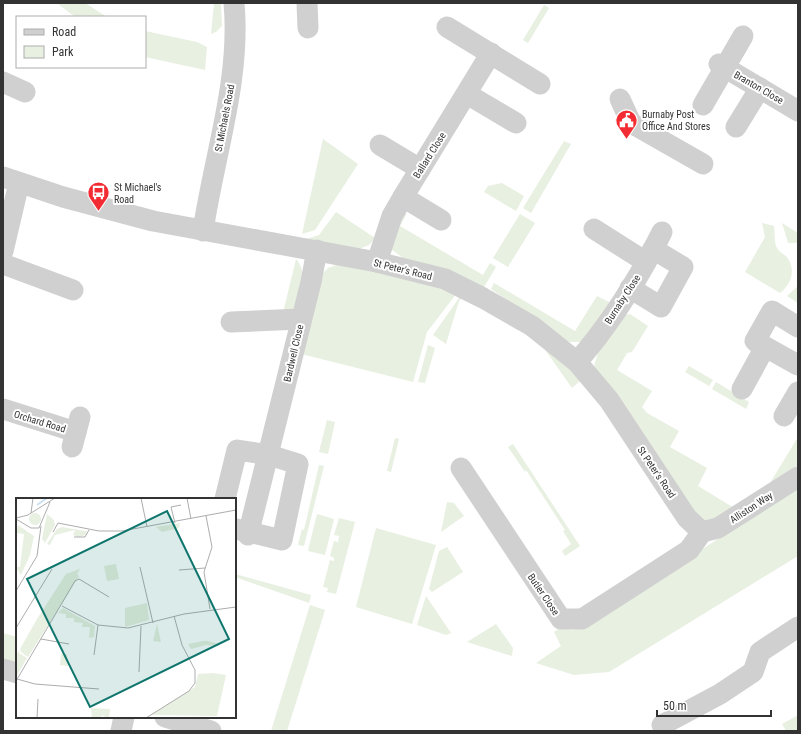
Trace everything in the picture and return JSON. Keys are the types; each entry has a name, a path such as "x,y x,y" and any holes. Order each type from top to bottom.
{"street":[{"name":"St Michaels Road","path":"203,231 208,194 232,78 235,37 234,3"},
{"path":"307,3 308,28"},
{"path":"447,27 492,53 540,84"},
{"path":"703,105 722,66 743,36"},
{"name":"Ballard Close","path":"377,262 392,216 420,168 492,53"},
{"name":"Branton Close","path":"722,66 798,109"},
{"path":"3,82 25,92"},
{"path":"736,127 760,88"},
{"path":"467,94 516,123"},
{"path":"620,99 631,123 703,164"},
{"path":"380,145 420,168"},
{"name":"St Peter's Road","path":"11,180 63,197 153,221 377,262 445,279 483,298 532,326 577,362 609,400 687,518 702,532"},
{"path":"3,251 11,180"},
{"path":"403,197 441,220"},
{"path":"594,230 653,248 684,267 661,306 630,288"},
{"name":"Burnaby Close","path":"577,362 595,340 630,288 653,248"},
{"name":"Bardwell Close","path":"225,498 237,450 269,455 298,464 282,540 244,532 269,455 300,319 311,282 317,250"},
{"path":"3,264 73,290"},
{"path":"742,390 772,311 798,326"},
{"path":"231,322 300,319"},
{"path":"760,344 798,365"},
{"path":"784,416 798,392"},
{"name":"Orchard Road","path":"3,409 76,432"},
{"name":"Butler Close","path":"461,468 561,619 582,619 689,550 702,532"},
{"name":"Alliston Way","path":"702,532 718,528 798,477"},
{"path":"662,725 720,694 753,672 760,652 798,628"},
{"path":"3,669 16,673"},
{"path":"121,731 124,718"},
{"path":"168,718 211,731"}],"green space":[{"path":"57,3 85,3 105,16 74,16"},
{"path":"214,3 221,3 222,26 216,32 211,34"},
{"path":"544,5 549,8 528,43 523,40"},
{"path":"146,31 197,42 207,47 205,70 146,57"},
{"path":"323,139 358,164 315,230 302,234"},
{"path":"564,141 571,144 531,213 523,208"},
{"path":"502,183 524,196 516,211 484,192 488,186"},
{"path":"336,212 375,238 369,245 359,249 306,239 319,235"},
{"path":"407,213 400,226 483,275 490,263 496,267 484,287 403,258 391,249 401,215"},
{"path":"520,214 535,223 508,267 493,258"},
{"path":"762,223 774,226 776,246 790,262 792,271 790,281 780,293 745,272 765,237"},
{"path":"782,223 798,233 797,243 788,243"},
{"path":"296,259 300,265 303,278 301,292 294,312 283,313"},
{"path":"342,263 457,293 427,332 413,382 301,354 322,274 328,268"},
{"path":"494,283 575,331 597,296 611,303 584,342 569,342 491,289"},
{"path":"798,286 798,303 787,296"},
{"path":"461,295 542,341 581,380 572,388 541,344 498,317 462,298 459,301 446,344 433,335"},
{"path":"630,314 648,326 632,352 627,353 617,370 652,391 642,407 647,413 679,431 670,447 707,468 698,486 736,509 710,523 702,520 694,513 594,366 599,349 622,315"},
{"path":"428,345 435,348 425,383 418,382"},
{"path":"689,366 713,380 709,386 685,372"},
{"path":"716,382 749,402 746,409 712,389"},
{"path":"327,420 335,422 328,454 319,452"},
{"path":"798,437 798,465 767,488"},
{"path":"395,438 399,439 391,472 387,471"},
{"path":"513,444 580,546 565,556 562,551 571,544 563,531 565,530 526,470 525,472 508,447"},
{"path":"319,465 324,466 304,546 298,545 302,529 304,530"},
{"path":"798,487 798,556 609,672 574,675 536,663 561,646 554,632 560,628 573,630 584,626"},
{"path":"447,502 454,503 464,516 441,532"},
{"path":"317,514 334,519 325,555 308,551"},
{"path":"339,518 355,522 336,594 327,592 328,588 323,587 330,560 334,561 334,558 330,556 334,541 338,542 339,536 334,535"},
{"path":"376,528 436,545 412,624 356,607"},
{"path":"447,547 463,572 432,592 429,589 439,551"},
{"path":"236,574 311,595 309,603 236,577"},
{"path":"426,596 451,633 446,635 417,625"},
{"path":"310,605 325,610 287,731 271,731"},
{"path":"496,624 513,648 512,656 467,642"},
{"path":"3,633 16,637 16,666 3,662"},
{"path":"798,715 798,731 786,731 782,724"}],"place":[{"name":"Burnaby Post Office And Stores","path":"627,140"},
{"name":"St Michael's Road","path":"98,212"}]}
